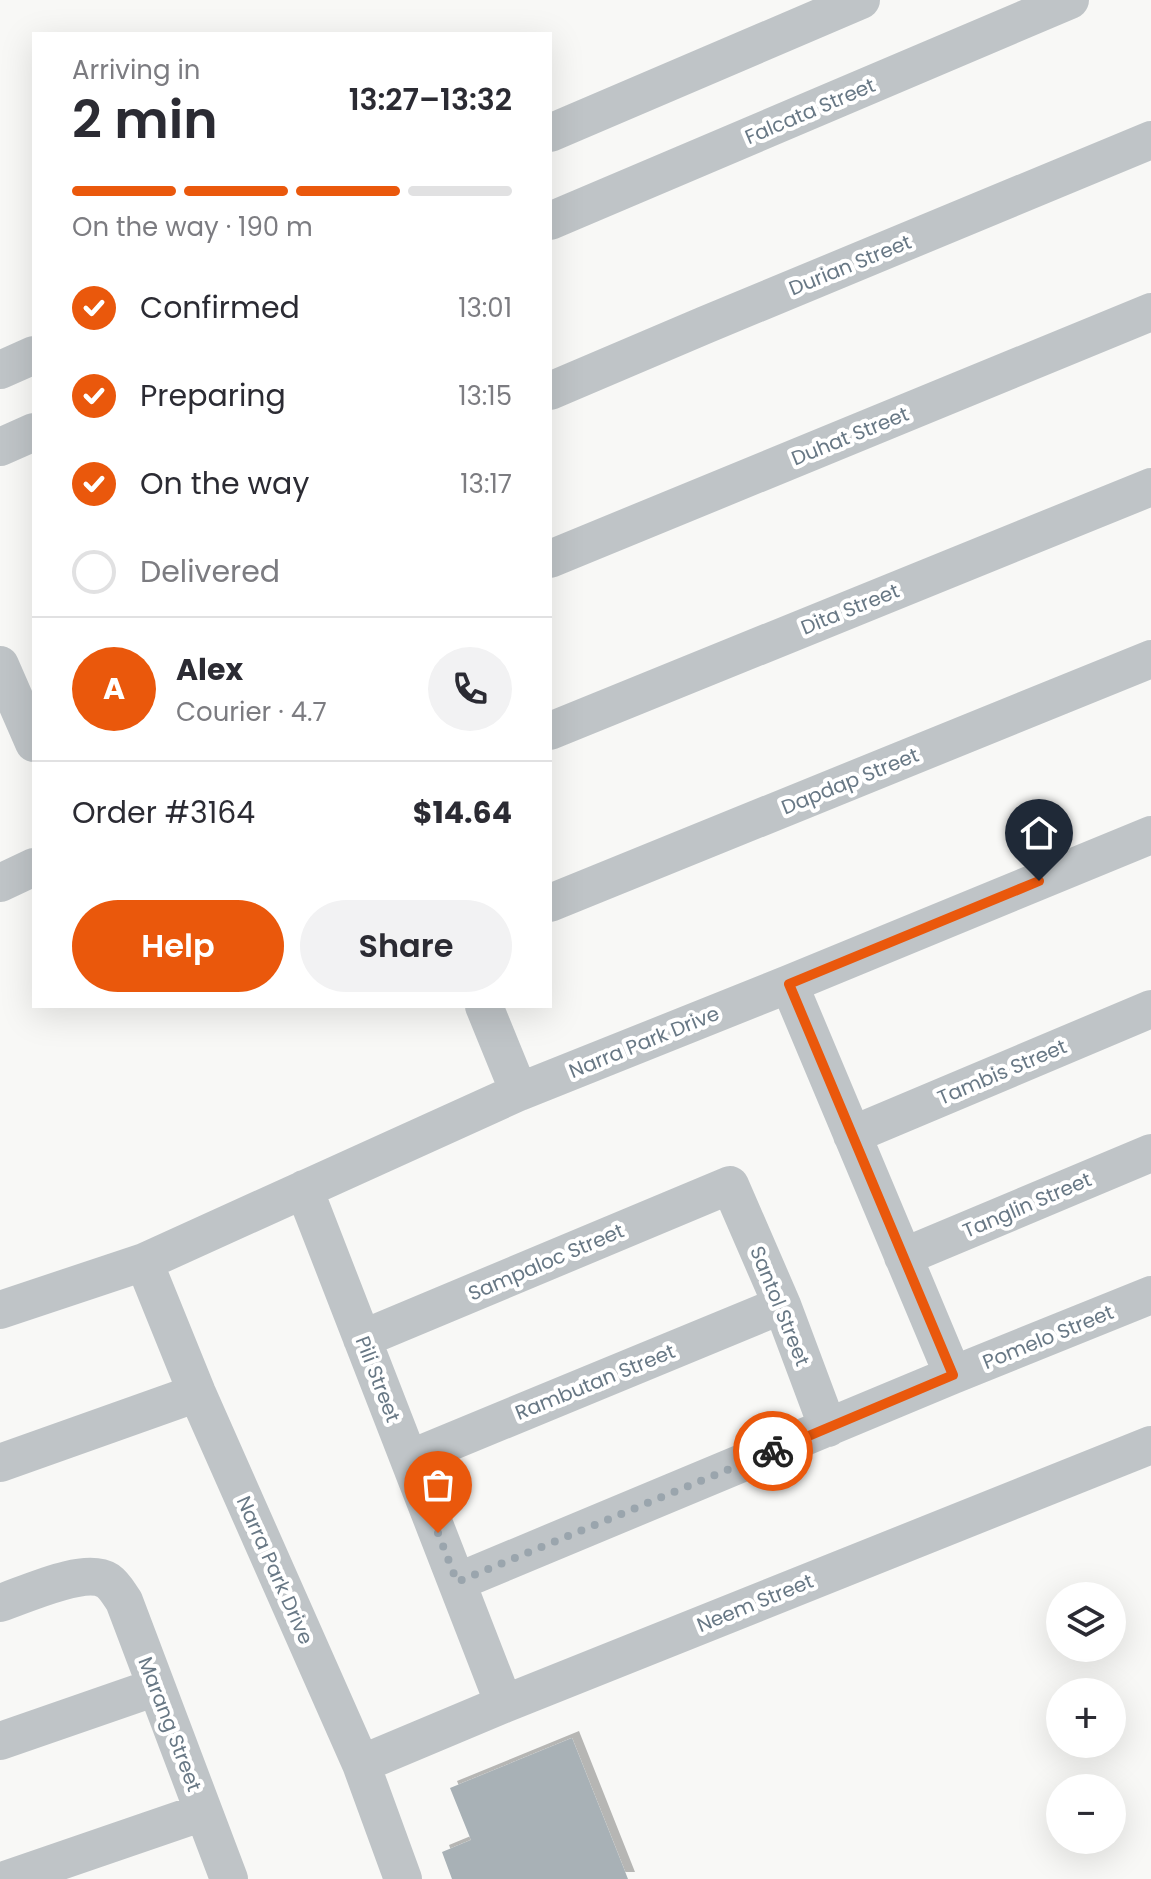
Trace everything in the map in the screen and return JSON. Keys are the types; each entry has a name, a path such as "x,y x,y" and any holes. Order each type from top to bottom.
{"street":[{"path":"552,132 861,0"},
{"name":"Falcata Street","path":"552,220 1070,0"},
{"name":"Durian Street","path":"552,390 1151,140"},
{"name":"Duhat Street","path":"552,558 1151,312"},
{"path":"0,370 32,356"},
{"path":"0,447 32,433"},
{"name":"Dita Street","path":"552,730 1151,487"},
{"name":"Dapdap Street","path":"552,902 1151,659"},
{"path":"0,665 32,738"},
{"name":"Narra Park Drive","path":"0,1310 144,1262 519,1092 1151,835"},
{"path":"0,883 32,868"},
{"path":"789,984 953,1375"},
{"path":"485,1008 519,1092"},
{"name":"Tambis Street","path":"852,1135 1151,1009"},
{"name":"Tanglin Street","path":"903,1257 1151,1153"},
{"name":"Santol Street","path":"730,1185 782,1305 828,1428"},
{"name":"Sampaloc Street","path":"362,1339 730,1185"},
{"name":"Pili Street","path":"304,1189 504,1704"},
{"name":"Narra Park Drive","path":"144,1262 197,1393 361,1764 403,1879"},
{"name":"Pomelo Street","path":"457,1582 1151,1295"},
{"name":"Rambutan Street","path":"409,1459 782,1305"},
{"path":"0,1463 197,1393"},
{"name":"Neem Street","path":"361,1764 1151,1445"},
{"name":"Marang Street","path":"0,1603 67,1580 100,1577 114,1586 124,1601 229,1879"},
{"path":"0,1741 156,1687"},
{"path":"8,1879 203,1812"}],"building":[{"path":"572,1738 628,1879 452,1879 442,1852 471,1840 450,1788"}],"way so far":[{"path":"438,1533 457,1582 773,1451"}],"route":[{"path":"773,1451 953,1375 789,984 1039,881"}]}
